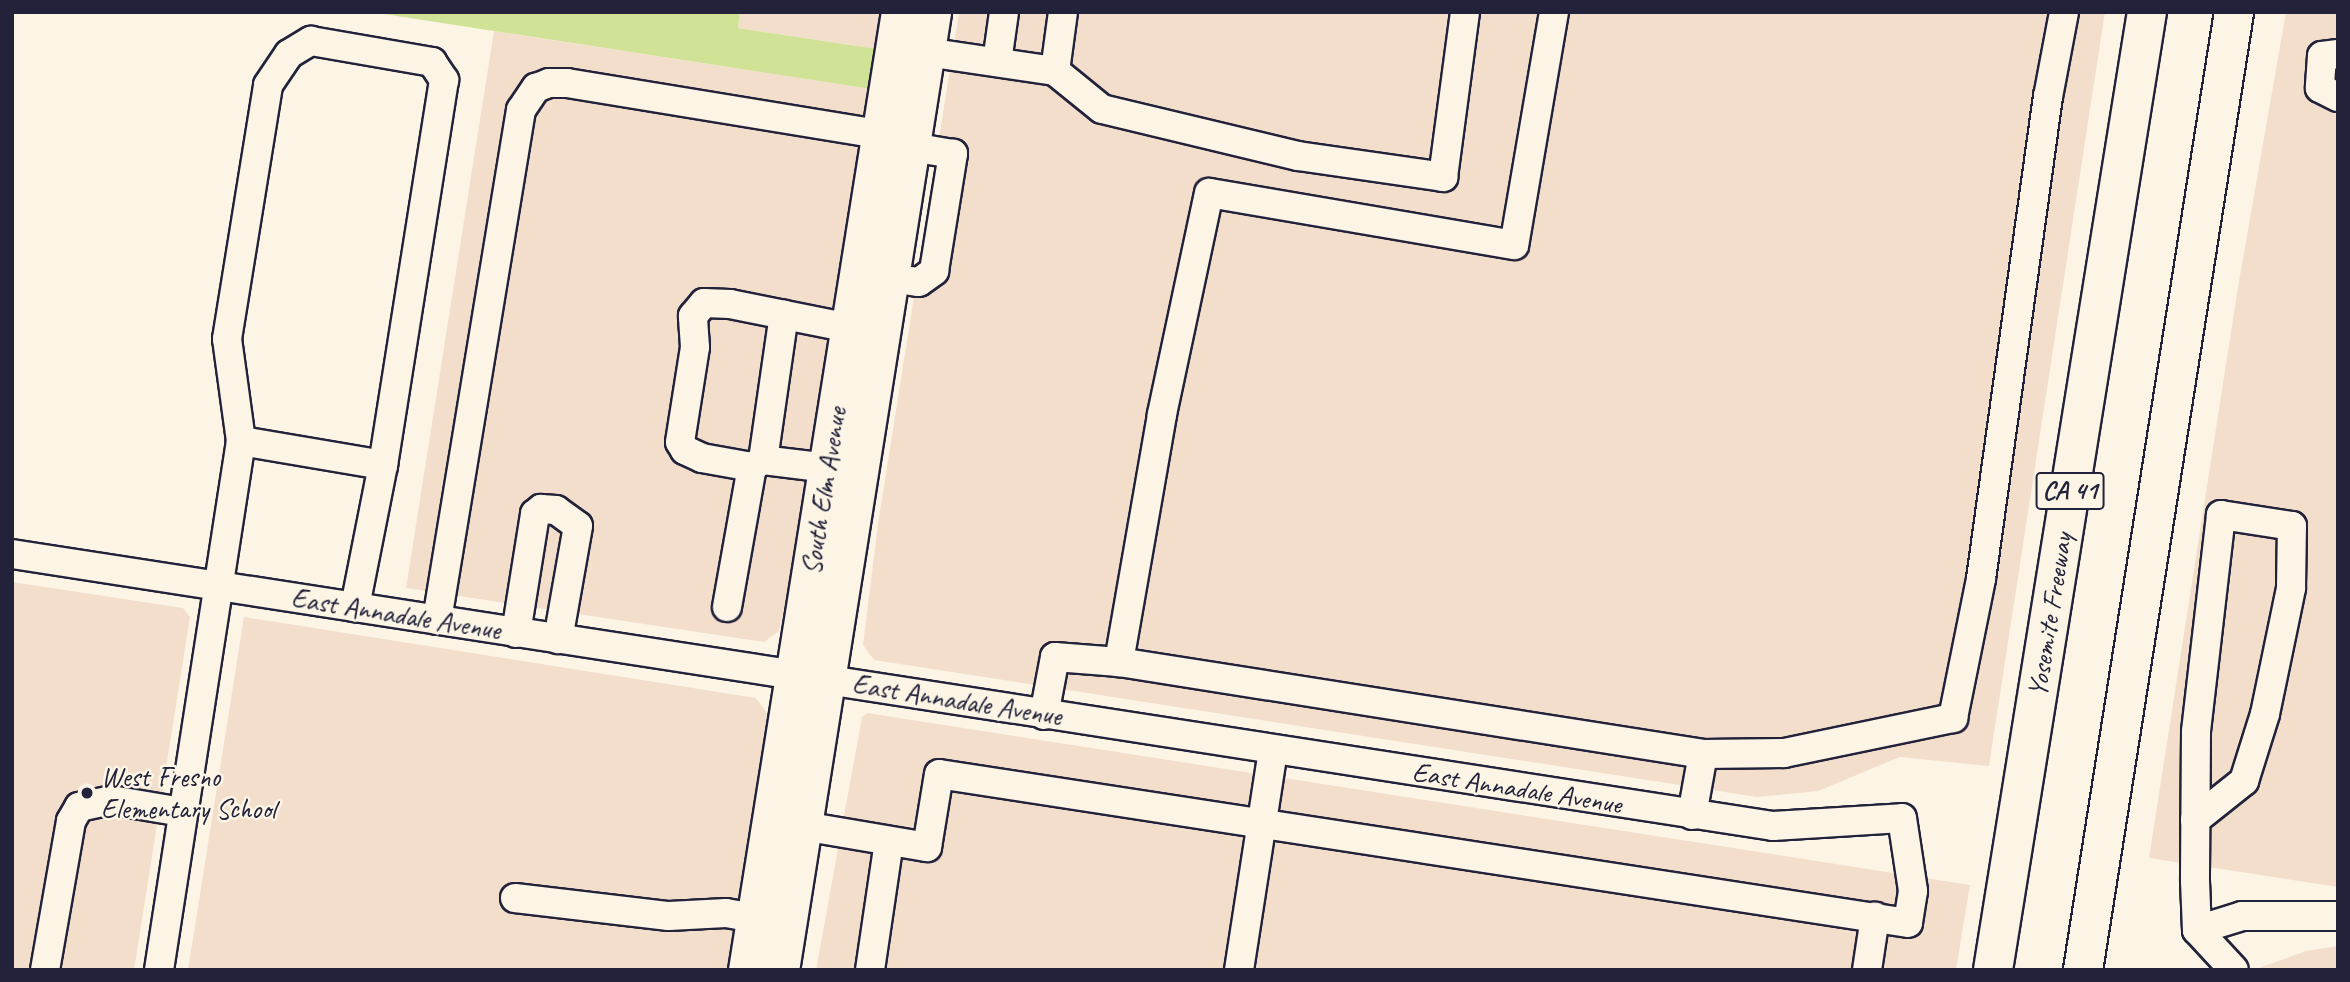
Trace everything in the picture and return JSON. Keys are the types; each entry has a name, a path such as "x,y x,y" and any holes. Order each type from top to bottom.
{"highway":[{"name":"Yosemite Freeway","path":"1993,970 2147,12"},
{"path":"2083,970 2235,12"}],"main road":[{"name":"South Elm Avenue","path":"747,970 755,918 811,677 890,278 900,12"},
{"name":"South Elm Avenue","path":"780,970 803,827 811,677 828,468 850,328 896,141 926,52 932,12"}],"street":[{"path":"997,62 1004,12"},
{"path":"1055,71 1063,12"},
{"path":"926,52 1055,71 1102,109 1298,156 1443,177 1465,12"},
{"path":"1119,662 1162,415 1209,193 1514,245 1554,12"},
{"path":"1044,715 1055,657 1119,662 1703,754 1784,753 1953,718 1981,579 2048,97 2064,12"},
{"path":"159,970 216,585 241,441 228,326 268,85 289,54 311,41 432,62 444,80 383,465 355,607"},
{"path":"2338,54 2322,56 2320,88 2338,97"},
{"path":"437,620 521,110 536,88 549,83 567,83 896,141"},
{"path":"828,468 758,464 691,455 680,442 695,347 693,316 704,303 850,328"},
{"path":"727,607 758,464 784,315"},
{"path":"241,441 383,465"},
{"path":"516,633 535,514 541,509 556,510 578,526 558,639"},
{"path":"2195,820 2244,781 2265,714 2291,588 2292,526 2221,515 2196,732 2195,820 2197,930 2234,970"},
{"name":"East Annadale Avenue","path":"12,554 1692,815 1807,828 1902,818 1913,891 1908,923 1875,918"},
{"path":"1238,970 1273,751"},
{"path":"1692,815 1703,754"},
{"path":"803,827 927,847 939,775 1875,918 1867,970"},
{"path":"45,970 71,821 79,807 111,800 182,812"},
{"path":"870,970 889,841"},
{"path":"515,898 669,916 726,913 755,918"},
{"path":"2197,930 2254,915 2338,916"}],"shaded area":[{"path":"740,12 883,12 877,49 738,28"},
{"path":"959,12 2105,12 1989,766 1900,757 1818,791 1757,797 874,660 863,645 878,524"},
{"path":"2286,12 2338,12 2338,887 2149,858 2238,287"},
{"path":"494,31 871,89 803,517 779,631 764,642 406,588"},
{"name":"West Fresno Elementary School","path":"12,582 183,608 190,617 134,970 12,970"},
{"path":"244,617 756,698 767,713 731,970 188,970"},
{"path":"867,713 1970,885 1956,970 816,970 862,717"},
{"path":"2338,946 2338,970 2253,970 2306,951"}],"green space":[{"path":"371,12 740,12 738,28 877,49 871,89"}],"place":[{"name":"West Fresno Elementary School","path":"87,793"}]}
